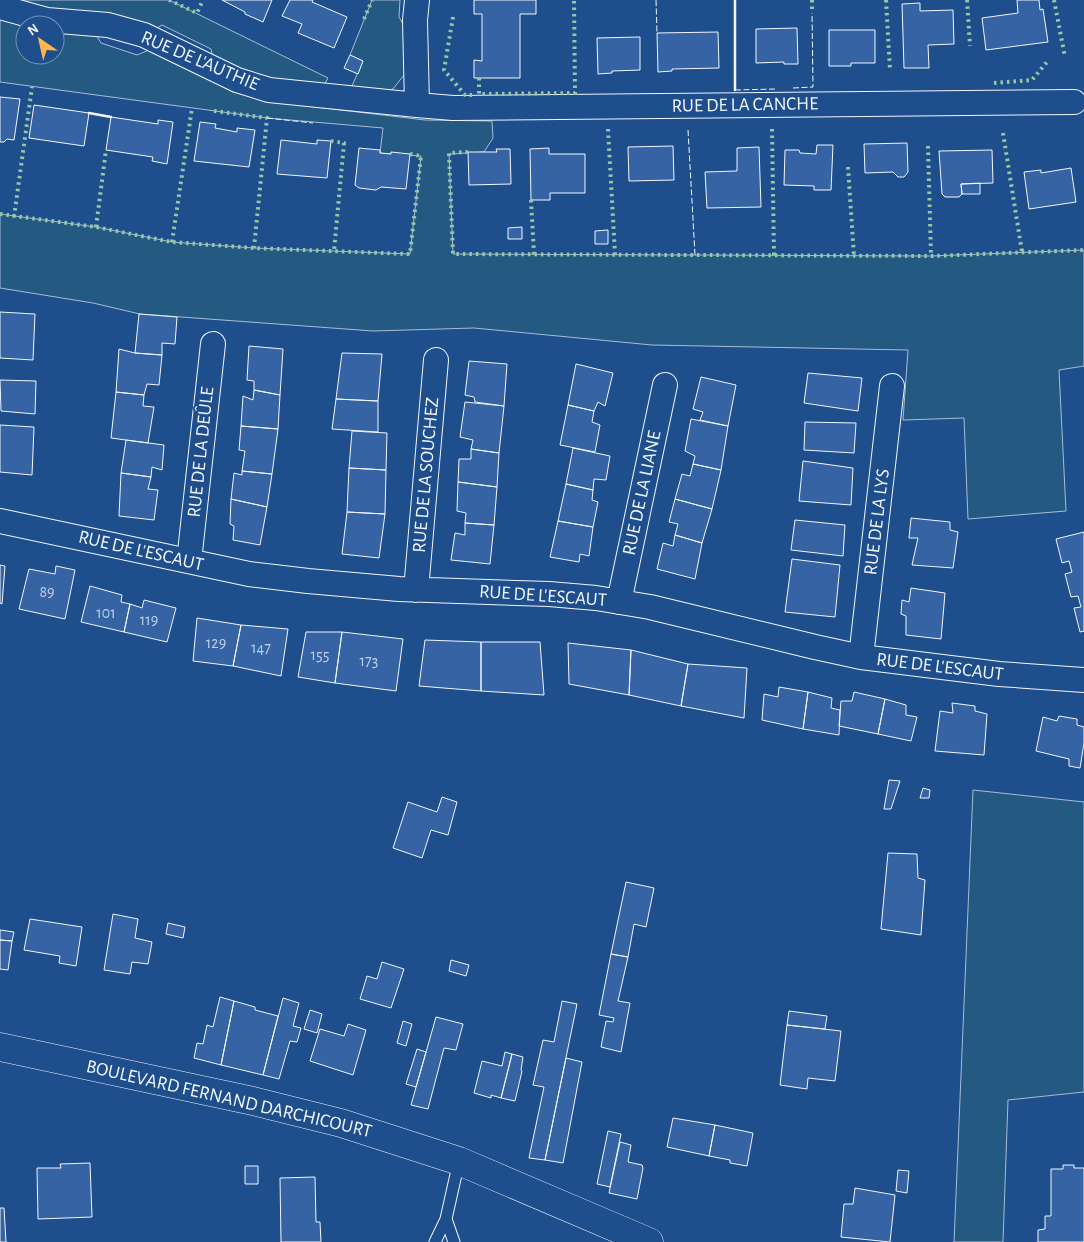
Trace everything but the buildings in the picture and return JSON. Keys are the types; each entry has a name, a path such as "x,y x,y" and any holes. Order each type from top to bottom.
{"main road":[{"name":"BOULEVARD FERNAND DARCHICOURT","path":"0,1047 253,1101 341,1123 459,1161 648,1242"}],"street":[{"path":"417,0 415,20 417,105"},
{"name":"RUE DE L'AUTHIE","path":"0,7 46,20 108,25 144,35 237,80 269,90 417,105"},
{"name":"RUE DE LA CANCHE","path":"417,105 453,108 1074,102"},
{"name":"RUE DE LA DEÛLE","path":"189,561 213,344"},
{"name":"RUE DE LA SOUCHEZ","path":"416,590 436,360"},
{"name":"RUE DE LA LIANE","path":"619,602 665,385"},
{"name":"RUE DE LA LYS","path":"861,657 892,386"},
{"name":"RUE DE L'ESCAUT","path":"0,521 259,576 416,590 549,594 619,602 650,607 861,657 999,674 1084,680"}],"lane":[{"path":"435,1242 446,1219 459,1161"},
{"path":"446,1219 454,1242"}],"shaded area":[{"path":"10,0 169,0 328,78 323,87 252,76 213,58 211,49 162,25 154,30"},
{"path":"372,0 400,0 399,17 406,29 406,66 404,75 393,89 383,93 351,88 363,61 350,55"},
{"path":"0,18 15,22 15,65 65,65 65,32 95,33 101,43 137,55 149,50 265,101 425,120 492,121 493,138 484,152 449,154 453,254 931,256 1084,250 1084,366 1059,370 1066,511 968,519 964,418 903,420 908,350 652,345 474,328 373,331 140,314 93,303 0,288 0,214 96,227 172,242 254,248 410,254 421,156 380,153 383,128 267,118 0,82"},
{"path":"973,790 1084,802 1084,1092 1008,1100 1003,1242 954,1242"}],"hedge":[{"path":"169,0 197,13 203,0"},
{"path":"364,19 372,0"},
{"path":"479,78 479,94 575,93 574,0"},
{"path":"812,0 812,13"},
{"path":"886,0 890,70"},
{"path":"967,0 970,46"},
{"path":"1054,0 1065,57"},
{"path":"453,17 444,70 465,95 472,95"},
{"path":"994,83 1032,80 1047,62"},
{"path":"14,217 32,87"},
{"path":"172,242 192,108"},
{"path":"214,111 267,118 254,248"},
{"path":"608,129 615,254"},
{"path":"772,129 774,255"},
{"path":"1003,133 1022,252"},
{"path":"331,141 344,143 334,251"},
{"path":"928,146 931,256"},
{"path":"96,227 106,150"},
{"path":"468,152 449,153 453,254 931,256 1084,250"},
{"path":"0,214 96,227 172,242 254,248 410,254 421,156 410,154"},
{"path":"848,167 854,256"},
{"path":"531,200 534,254"}],"fence":[{"path":"656,0 657,33"},
{"path":"793,88 813,87 812,13"},
{"path":"735,90 776,89"},
{"path":"267,118 313,123"},
{"path":"688,130 695,255"}],"wall":[{"path":"735,0 735,90"},
{"path":"89,113 111,117"}]}
